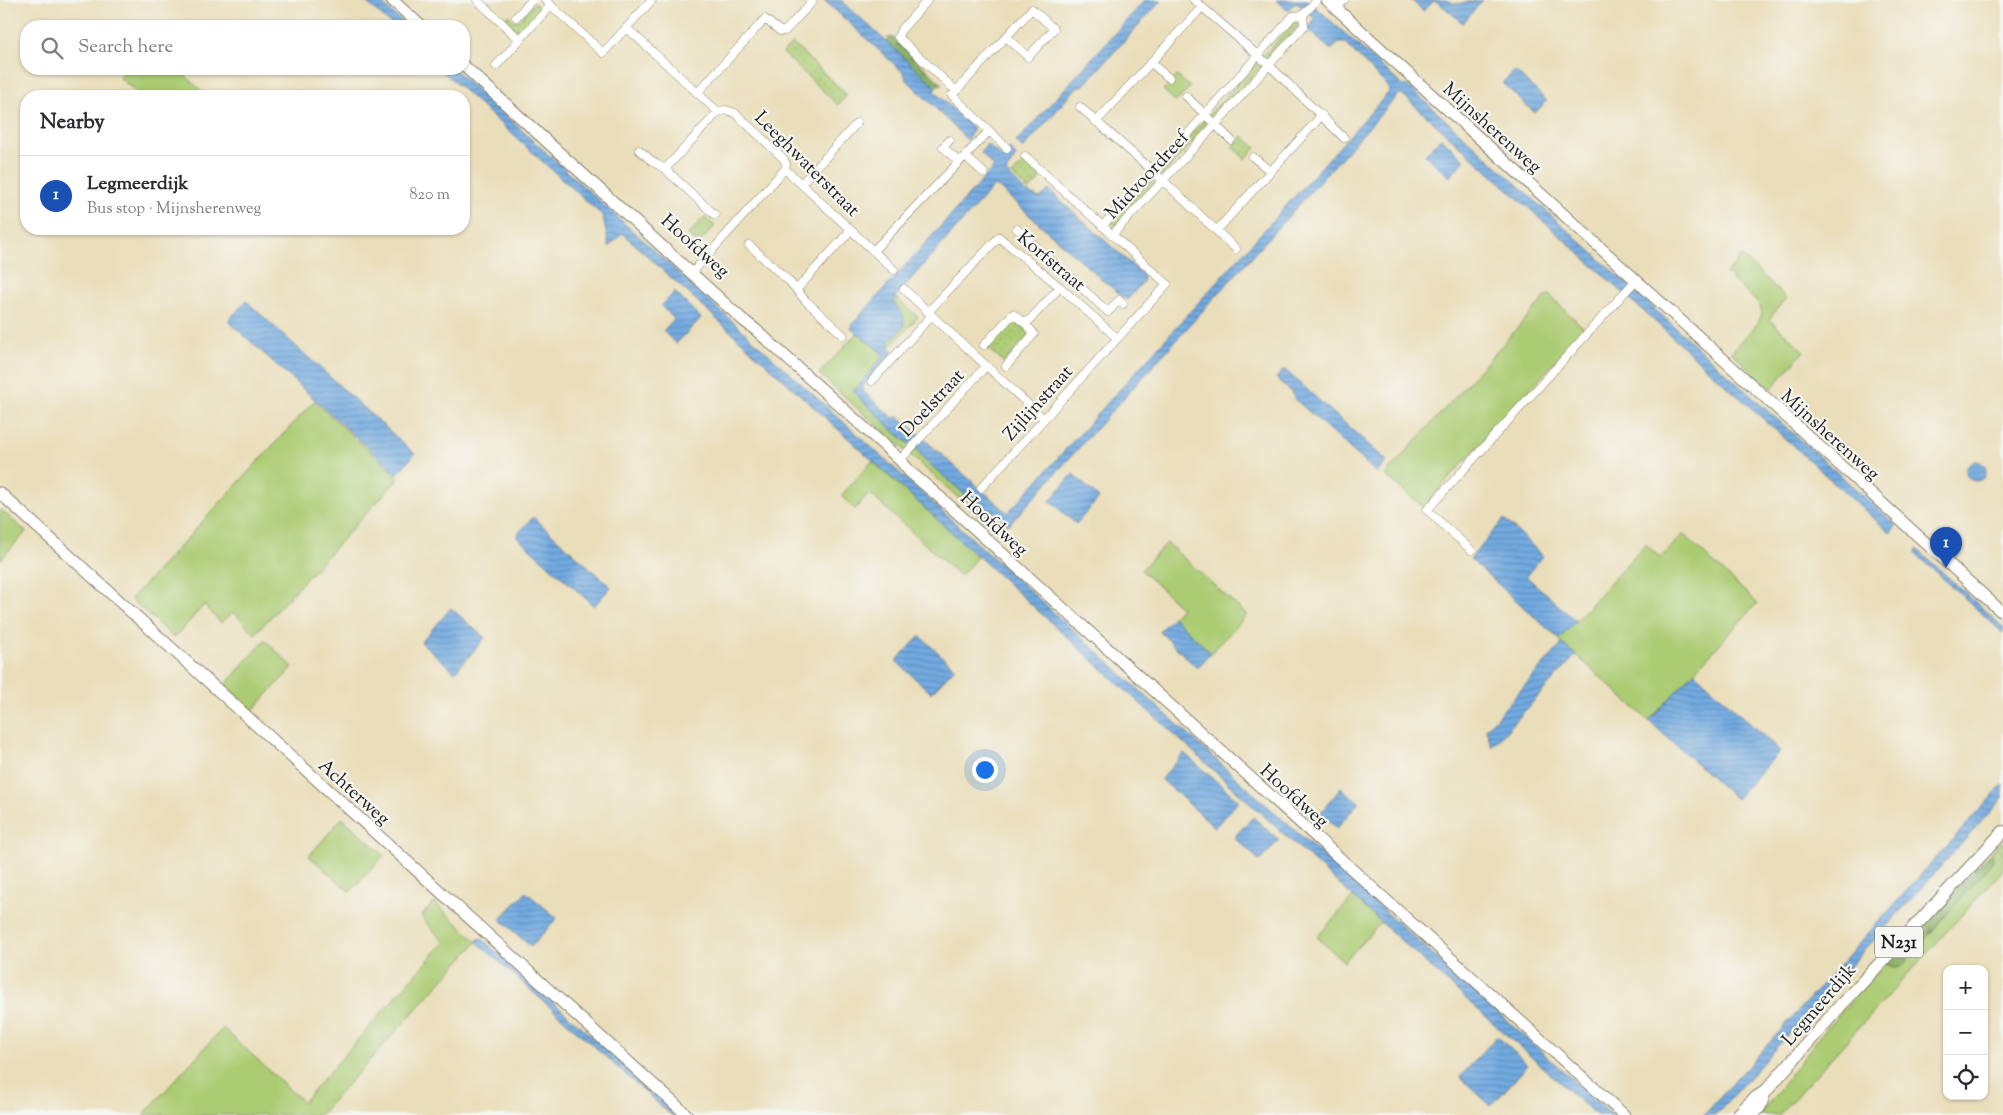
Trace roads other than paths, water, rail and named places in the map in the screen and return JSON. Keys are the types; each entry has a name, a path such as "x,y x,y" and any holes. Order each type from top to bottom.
{"main road":[{"name":"Legmeerdijk","path":"1738,1115 1754,1098 1765,1092 1840,1006 2003,832"},
{"name":"Legmeerdijk","path":"1753,1115 1760,1106 1765,1092"}],"street":[{"path":"392,0 414,20"},
{"path":"476,0 520,40"},
{"path":"516,17 532,0"},
{"path":"496,66 520,40 548,3 603,53 652,0"},
{"path":"928,0 901,30 898,37 956,91"},
{"path":"1194,0 1269,65 1344,138"},
{"name":"Mijnsherenweg","path":"1320,0 1340,4 1633,283 2003,613"},
{"name":"Midvoordreef","path":"1304,15 1304,26 1112,235 1102,226 1154,172 1293,16 1304,15 1320,0"},
{"path":"698,92 765,18 780,31 785,31 812,2"},
{"path":"1096,122 1202,7"},
{"path":"1006,37 1028,57 1054,29 1032,9 952,95 1007,148"},
{"path":"627,28 718,112 665,169"},
{"path":"1151,63 1170,78"},
{"name":"Hoofdweg","path":"470,71 606,194 620,209 693,271 743,320 900,460 910,472 1624,1115"},
{"name":"Midvoordreef","path":"1186,96 1231,140"},
{"path":"1080,107 1154,172 1236,249"},
{"name":"Leeghwaterstraat","path":"718,112 726,110 735,113 783,158 786,164 785,169 894,270"},
{"path":"1217,230 1322,115"},
{"path":"802,184 857,123"},
{"path":"873,251 988,131"},
{"path":"950,140 943,147 984,173"},
{"path":"639,150 665,169 715,215"},
{"path":"1025,156 1102,226"},
{"path":"1253,157 1270,172"},
{"path":"693,271 785,169"},
{"path":"1017,229 1108,312 1119,300 1123,304"},
{"path":"797,289 851,230"},
{"name":"Zijlijnstraat","path":"981,488 1167,284 1112,235"},
{"name":"Korfstraat","path":"872,381 999,237 1060,287 1117,338"},
{"path":"749,245 843,335"},
{"path":"1471,550 1427,510 1633,283"},
{"path":"1026,324 1060,287"},
{"path":"904,289 1044,419"},
{"path":"984,345 1014,314 1026,324 1034,334 1006,366"},
{"name":"Doelstraat","path":"900,460 986,366"},
{"name":"Achterweg","path":"0,493 687,1115"}],"water":[{"path":"364,0 378,0 400,20 386,20"},
{"path":"824,0 841,0 936,87 934,91 974,129 967,140 906,79 904,73"},
{"path":"1145,0 1162,0 1083,86 1078,86 1023,149 1016,142"},
{"path":"1276,0 1308,0 1403,86 1407,85 1895,524 1896,527 1890,533 1402,94 1399,94 1009,525 993,511 984,511 924,459 918,450 899,436 853,392 884,355 850,327 994,167 981,153 987,144 1002,157 1010,149 1016,156 1006,172 1026,192 1040,198 1049,190 1143,275 1143,282 1127,300 999,188 994,186 895,297 894,303 903,315 904,326 889,342 889,348 893,352 862,387 863,391 893,418 899,417 1008,513 1389,92 1388,87 1345,43 1339,43 1331,50 1308,30 1315,19 1296,2 1288,10"},
{"path":"1411,0 1447,0 1455,4 1483,0 1463,23 1439,3 1434,1 1423,11"},
{"path":"1515,71 1547,101 1535,113 1502,83"},
{"path":"447,75 461,75 1232,774 1612,1115 1596,1115 1428,965 622,233 609,247 603,216 470,96 470,90 463,90"},
{"path":"1441,138 1465,160 1450,177 1425,155"},
{"path":"675,292 701,318 676,344 663,331 674,319 661,306"},
{"path":"246,301 415,454 397,474 228,321"},
{"path":"1284,369 1387,461 1377,473 1296,400 1291,392 1276,378"},
{"path":"1976,461 1983,464 1986,471 1983,478 1976,481 1969,478 1966,471 1969,464"},
{"path":"1073,474 1099,498 1076,524 1050,501"},
{"path":"533,517 611,587 594,606 516,536"},
{"path":"1504,519 1543,556 1526,576 1576,621 1559,639 1470,559"},
{"path":"1917,549 2003,627 2003,633 1914,552"},
{"path":"451,608 485,638 455,672 421,642"},
{"path":"1173,617 1211,653 1197,668 1159,631"},
{"path":"920,636 955,668 931,693 896,661"},
{"path":"1562,644 1576,655 1492,747 1486,729"},
{"path":"1694,672 1780,751 1736,799 1649,721"},
{"path":"1184,753 1239,801 1215,827 1161,779"},
{"path":"2003,784 2003,798 1715,1115 1704,1115"},
{"path":"1341,788 1359,802 1337,828 1320,813"},
{"path":"1253,817 1279,840 1260,861 1234,837"},
{"path":"526,892 557,918 531,947 500,919"},
{"path":"481,938 680,1115 671,1115 477,942"},
{"path":"1497,1036 1528,1065 1491,1106 1460,1077"}],"place":[{"name":"Legmeerdijk","path":"1946,568"}]}
